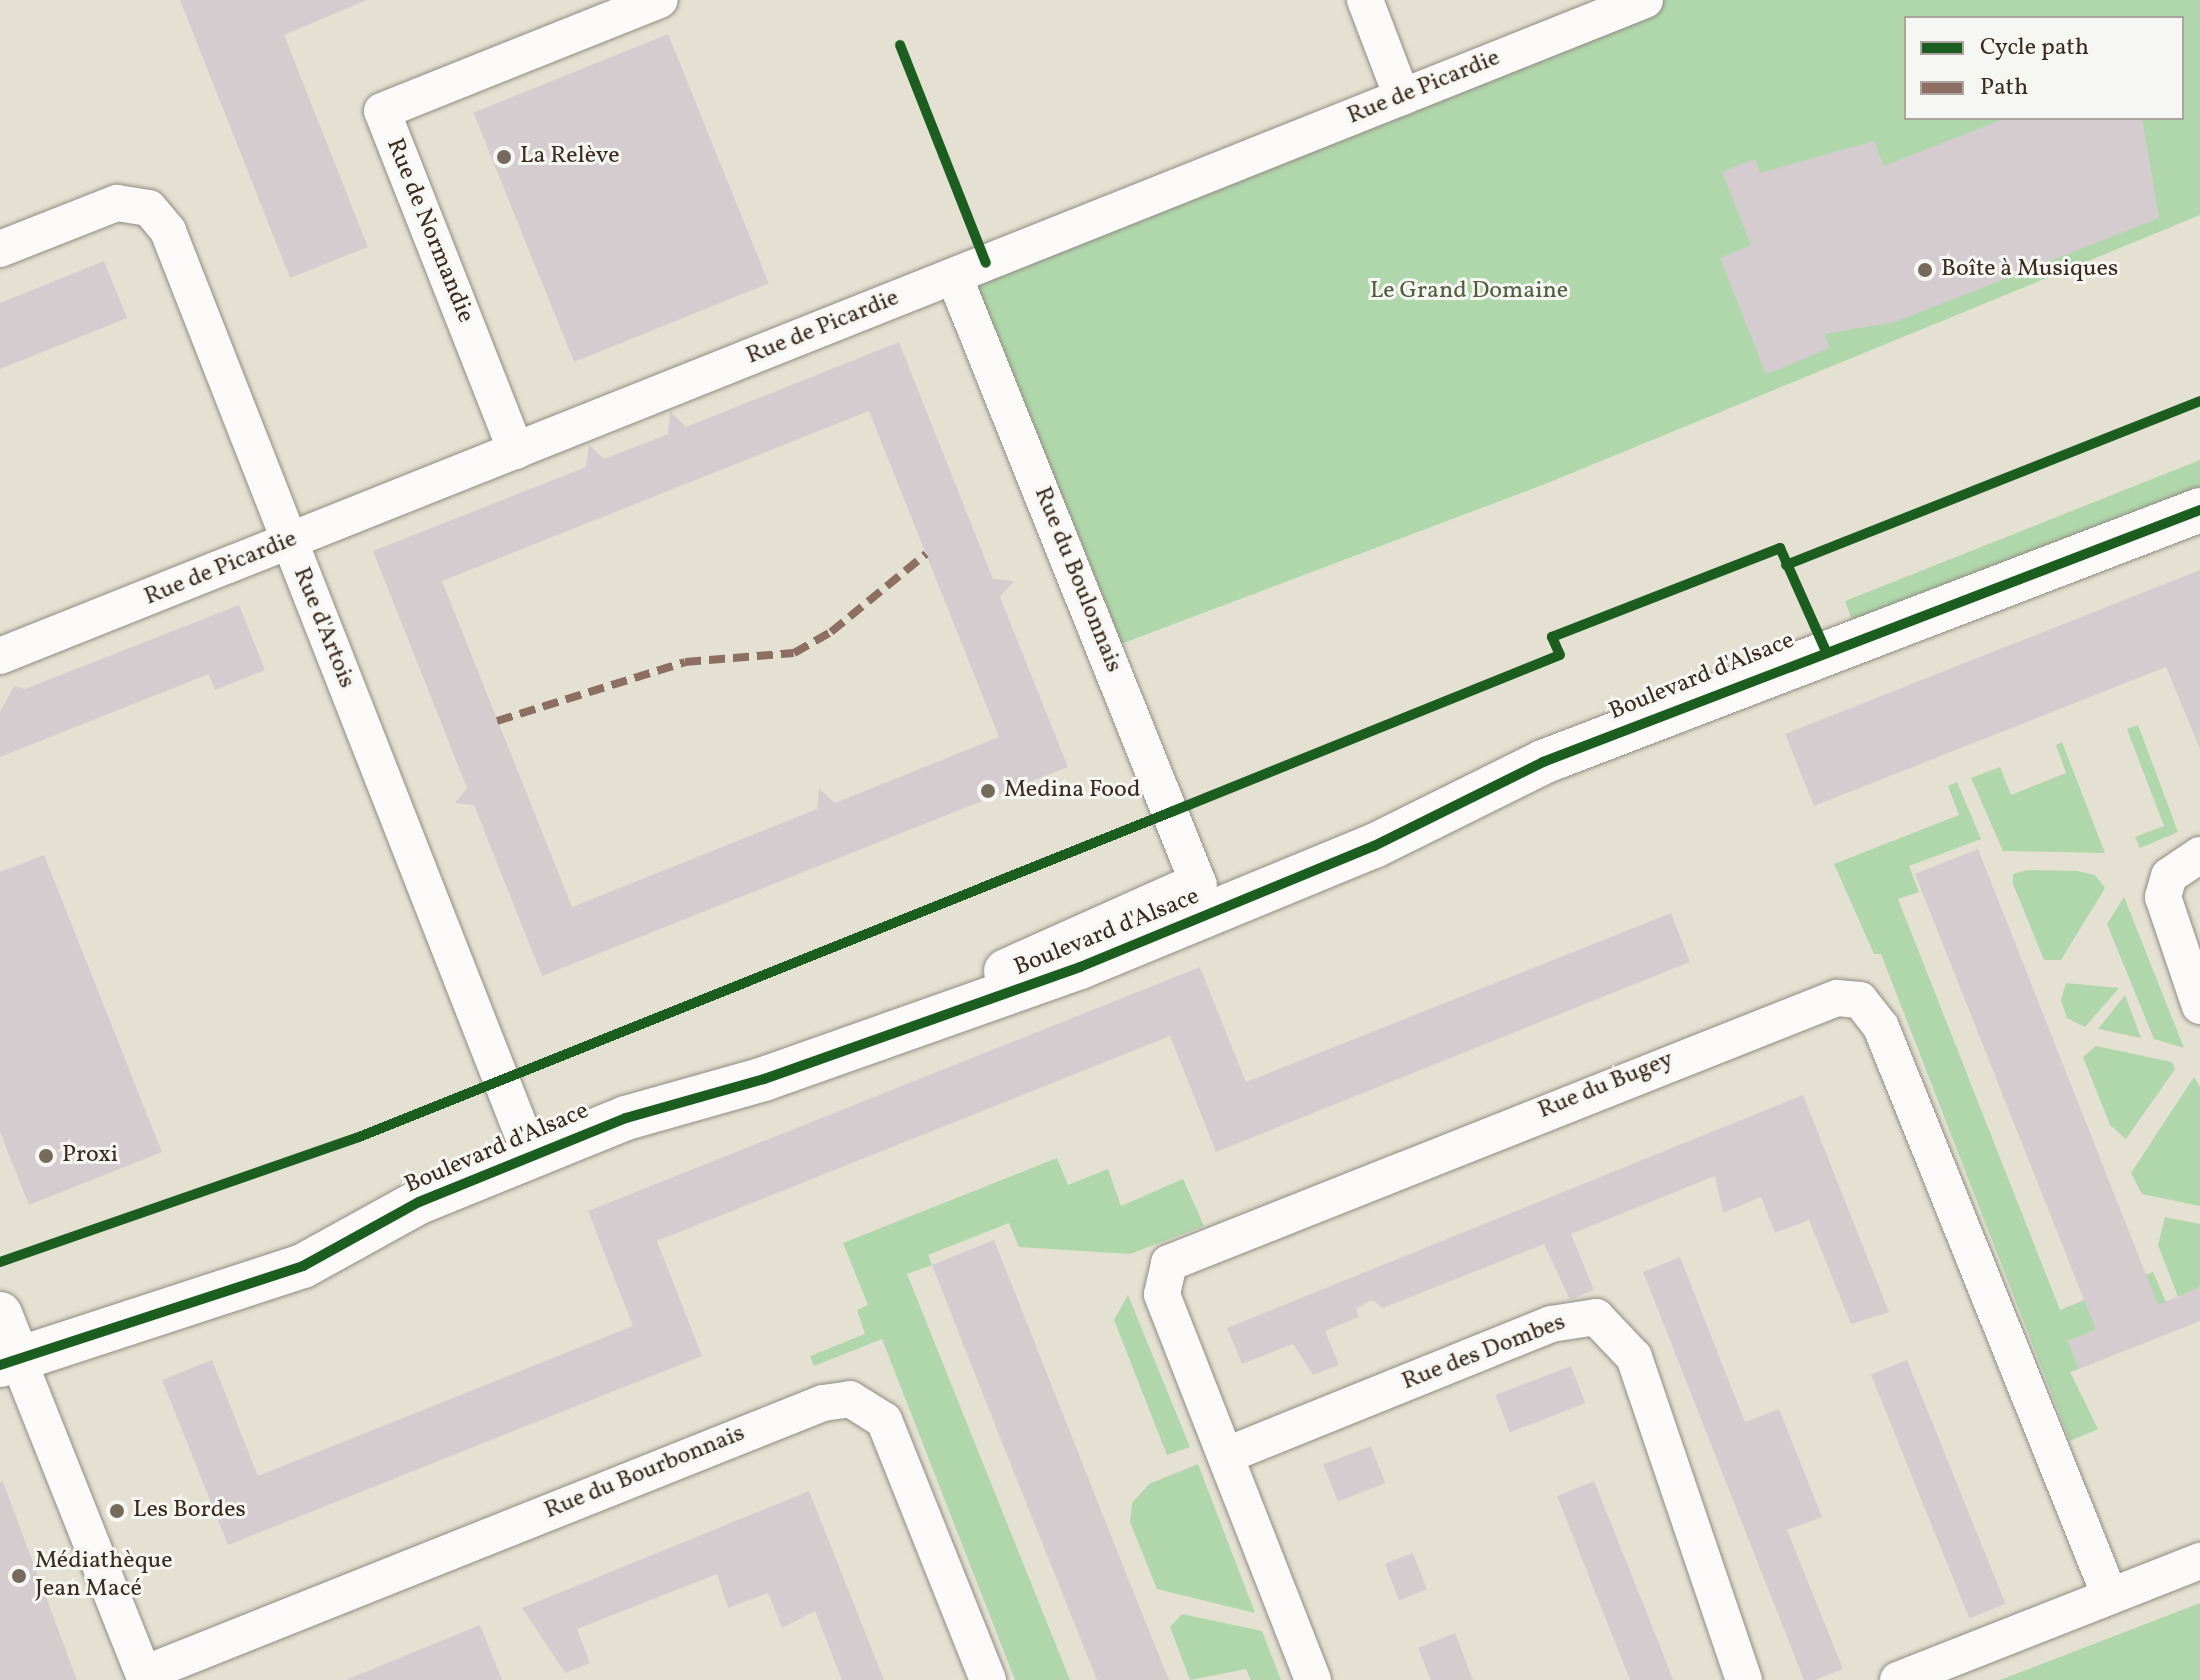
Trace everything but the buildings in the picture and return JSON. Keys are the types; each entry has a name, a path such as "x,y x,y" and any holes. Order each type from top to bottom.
{"street":[{"name":"Rue de Normandie","path":"516,451 382,111 660,0"},
{"path":"1365,0 1402,97"},
{"name":"Rue de Picardie","path":"0,656 1645,0"},
{"name":"Rue d'Artois","path":"0,249 117,203 135,203 158,218 531,1156"},
{"name":"Rue du Boulonnais","path":"954,276 1199,885"},
{"name":"Boulevard d'Alsace","path":"9,1362 303,1266 419,1202 531,1156 948,1008 1080,967 1423,821 1543,762 1810,654 2200,510"},
{"name":"Boulevard d'Alsace","path":"948,1008 1075,934 1199,885 1305,844 1423,821"},
{"path":"2200,855 2169,876 2163,897 2200,1006"},
{"name":"Rue du Bugey","path":"1313,1680 1162,1294 1169,1263 1805,1007 1849,998 1867,1006 1881,1027 2110,1596"},
{"path":"0,1314 9,1362 145,1677"},
{"name":"Rue des Dombes","path":"1227,1455 1551,1324 1596,1317 1634,1357 1744,1680"},
{"name":"Rue du Bourbonnais","path":"145,1677 823,1403 850,1399 884,1420 988,1680"},
{"path":"1898,1680 2200,1561"}],"green space":[{"name":"Le Grand Domaine","path":"1645,0 2200,0 2200,215 1545,484 1105,650 954,276"},
{"path":"2200,460 2200,490 1852,620 1845,601"},
{"path":"2138,725 2178,832 2140,848 2135,837 2164,826 2127,729"},
{"path":"2062,742 2105,853 2003,851 1971,778 2000,767 2011,795 2066,773 2056,745"},
{"path":"1957,782 1981,839 1909,866 1919,892 1898,899 2060,1310 2153,1272 2166,1302 2068,1341 2079,1369 2070,1372 2098,1429 2070,1441 1881,954 1874,954 1834,864 1959,815 1948,786"},
{"path":"2027,870 2077,871 2095,875 2105,888 2061,960 2044,960 2013,884 2013,874"},
{"path":"2124,897 2184,1048 2154,1039 2107,924"},
{"path":"2066,983 2119,988 2085,1027 2067,1018 2061,1000"},
{"path":"2125,995 2141,1038 2098,1029"},
{"path":"2096,1046 2172,1062 2175,1069 2126,1139 2110,1125 2083,1057"},
{"path":"2194,1077 2200,1087 2200,1206 2142,1194 2131,1173"},
{"path":"1057,1158 1068,1185 1108,1169 1121,1206 1183,1179 1204,1226 1130,1254 1019,1247 1009,1223 928,1255 932,1265 907,1274 1070,1680 1015,1680 882,1339 814,1366 810,1356 865,1334 857,1310 868,1305 843,1243"},
{"path":"2165,1217 2200,1224 2200,1287 2178,1297 2158,1245"},
{"path":"1128,1295 1190,1447 1167,1455 1114,1320"},
{"path":"1198,1464 1255,1613 1157,1589 1130,1522 1132,1503 1149,1484"},
{"path":"2200,1603 2200,1680 2000,1680"},
{"path":"1182,1614 1262,1631 1281,1680 1251,1680 1246,1669 1190,1680 1170,1627"}],"marked path":[{"path":"497,721 685,662 794,653 831,632 926,554"}],"cycle path":[{"path":"900,45 986,263"},
{"path":"1786,565 2200,401"},
{"path":"0,1365 303,1266 419,1202 626,1118 764,1079 1080,967 1374,846 1543,762 2200,510"},
{"path":"0,1262 359,1137 1171,812 1560,655 1552,637 1780,548 1825,649"}],"place":[{"name":"La Relève","path":"504,157"},
{"name":"Boîte à Musiques","path":"1925,270"},
{"name":"Medina Food","path":"988,791"},
{"name":"Proxi","path":"46,1156"},
{"name":"Les Bordes","path":"117,1511"},
{"name":"Médiathèque Jean Macé","path":"19,1576"}]}
